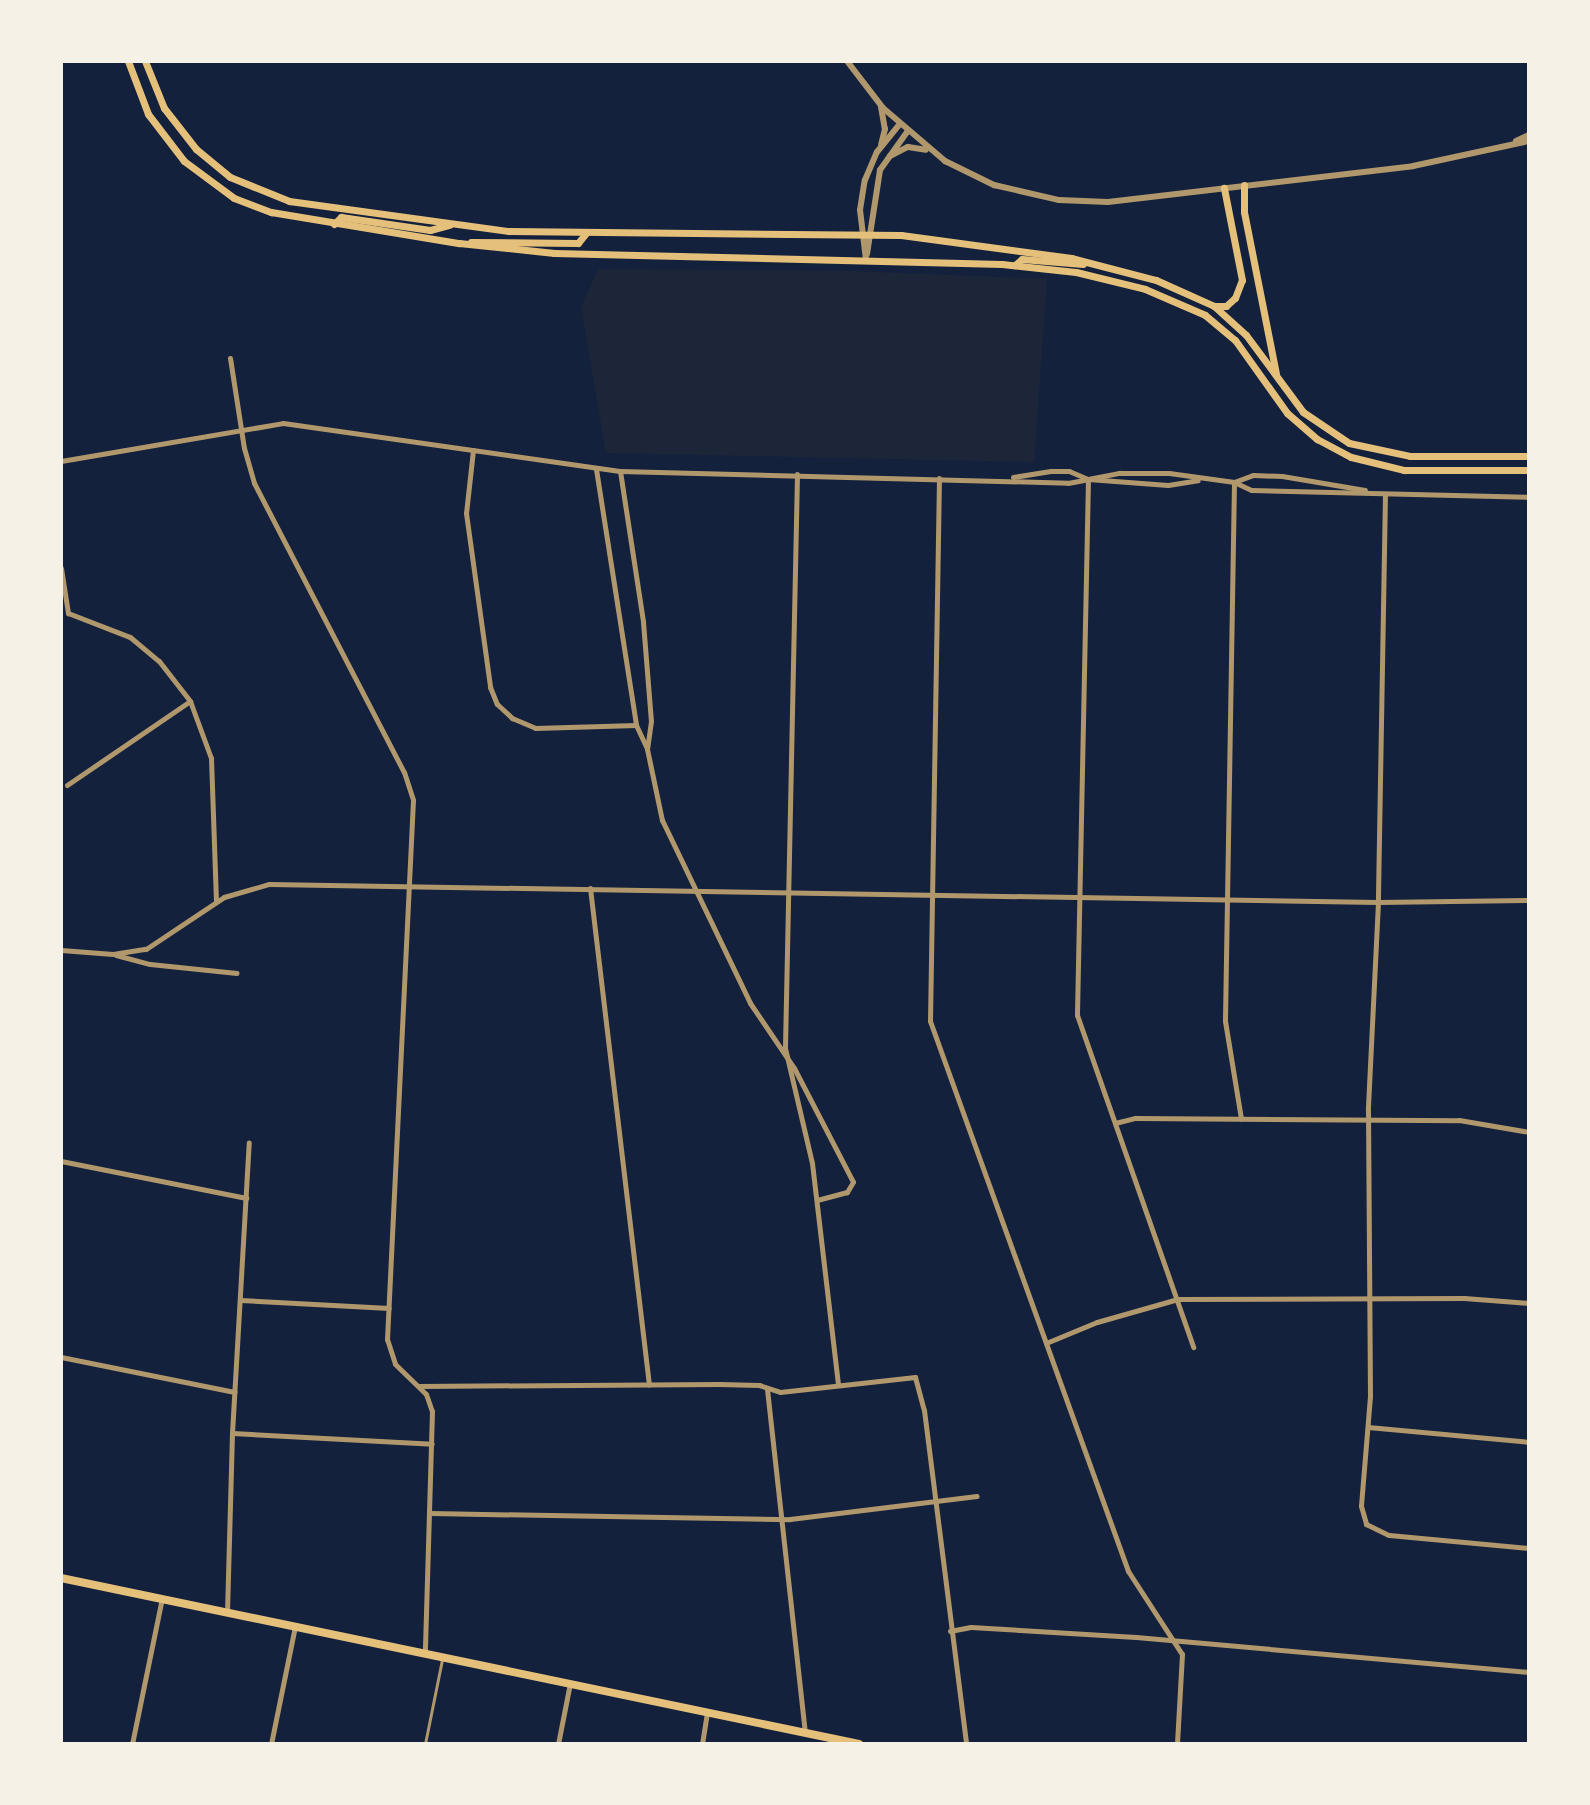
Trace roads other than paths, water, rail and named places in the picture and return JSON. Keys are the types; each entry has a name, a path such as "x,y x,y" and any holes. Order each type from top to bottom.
{"main road":[{"path":"128,61 137,92 161,134 196,172 234,198 271,212 334,225 554,253 1015,265 1111,280 1192,307 1235,341 1275,398 1301,427 1351,457 1404,470 1529,470"},
{"path":"145,61 175,124 196,149 230,177 289,201 450,225 586,233 867,235 952,239 1101,265 1156,280 1214,306 1246,334 1278,382 1317,425 1370,450 1410,456 1529,456"},
{"path":"1244,186 1244,212 1278,382"},
{"path":"1214,306 1228,305 1242,280 1224,188"},
{"path":"334,225 341,217 430,230 450,225"},
{"path":"459,243 485,240 578,243 586,233"},
{"path":"1015,265 1022,259 1101,265"},
{"path":"61,1578 859,1744"}],"street":[{"path":"848,61 881,106 931,151 986,182 1059,200 1108,202 1422,164 1511,143 1529,135"},
{"path":"867,235 861,197 885,129 881,106"},
{"path":"879,149 900,125"},
{"path":"866,260 867,235 882,166 907,132"},
{"path":"1511,143 1529,143"},
{"path":"882,166 900,149 931,151"},
{"path":"230,358 241,428 254,483 410,785 412,886 389,1308 391,1357 419,1386 432,1411 425,1653"},
{"path":"61,461 241,428 304,424 620,471 1002,479 1068,483 1136,472 1169,473 1198,480 1234,482 1251,490 1529,497"},
{"path":"472,450 466,513 490,687 497,704 512,718 535,728 636,725"},
{"path":"596,469 636,725 648,749 662,820 750,1003 786,1055 853,1182 848,1192 817,1200"},
{"path":"620,471 643,622 651,721 648,749"},
{"path":"1002,479 1060,471 1088,479 1168,485 1198,480"},
{"path":"797,474 786,1055 817,1200 838,1384"},
{"path":"1234,482 1253,475 1282,476 1385,494"},
{"path":"939,478 930,894 930,1021 1128,1571 1174,1641 1183,1661 1177,1744"},
{"path":"1088,479 1077,1015 1194,1347"},
{"path":"1234,482 1225,1021 1241,1119"},
{"path":"1385,494 1378,902 1369,1118 1368,1427 1363,1518 1379,1532 1529,1548"},
{"path":"61,568 68,613"},
{"path":"68,613 130,637 166,668 190,701 211,758 216,901"},
{"path":"61,617 68,613"},
{"path":"67,785 190,701"},
{"path":"113,954 157,943 216,901 270,884 789,890 1378,902 1529,900"},
{"path":"590,888 649,1385"},
{"path":"61,950 113,954 150,964 237,973"},
{"path":"1115,1123 1135,1118 1369,1118 1459,1120 1529,1132"},
{"path":"227,1612 232,1433 249,1142"},
{"path":"61,1161 246,1198"},
{"path":"1046,1343 1097,1322 1178,1299 1369,1298 1529,1303"},
{"path":"240,1300 389,1308"},
{"path":"61,1357 235,1392"},
{"path":"419,1386 759,1385 767,1390 780,1392 915,1377 966,1744"},
{"path":"767,1390 805,1732"},
{"path":"1368,1427 1529,1442"},
{"path":"232,1433 432,1444"},
{"path":"430,1513 780,1519 977,1496"},
{"path":"132,1744 162,1598"},
{"path":"271,1744 295,1626"},
{"path":"950,1631 971,1627 1174,1641 1529,1672"},
{"path":"558,1744 570,1683"},
{"path":"702,1744 707,1712"}],"lane":[{"path":"425,1744 443,1657"}]}
